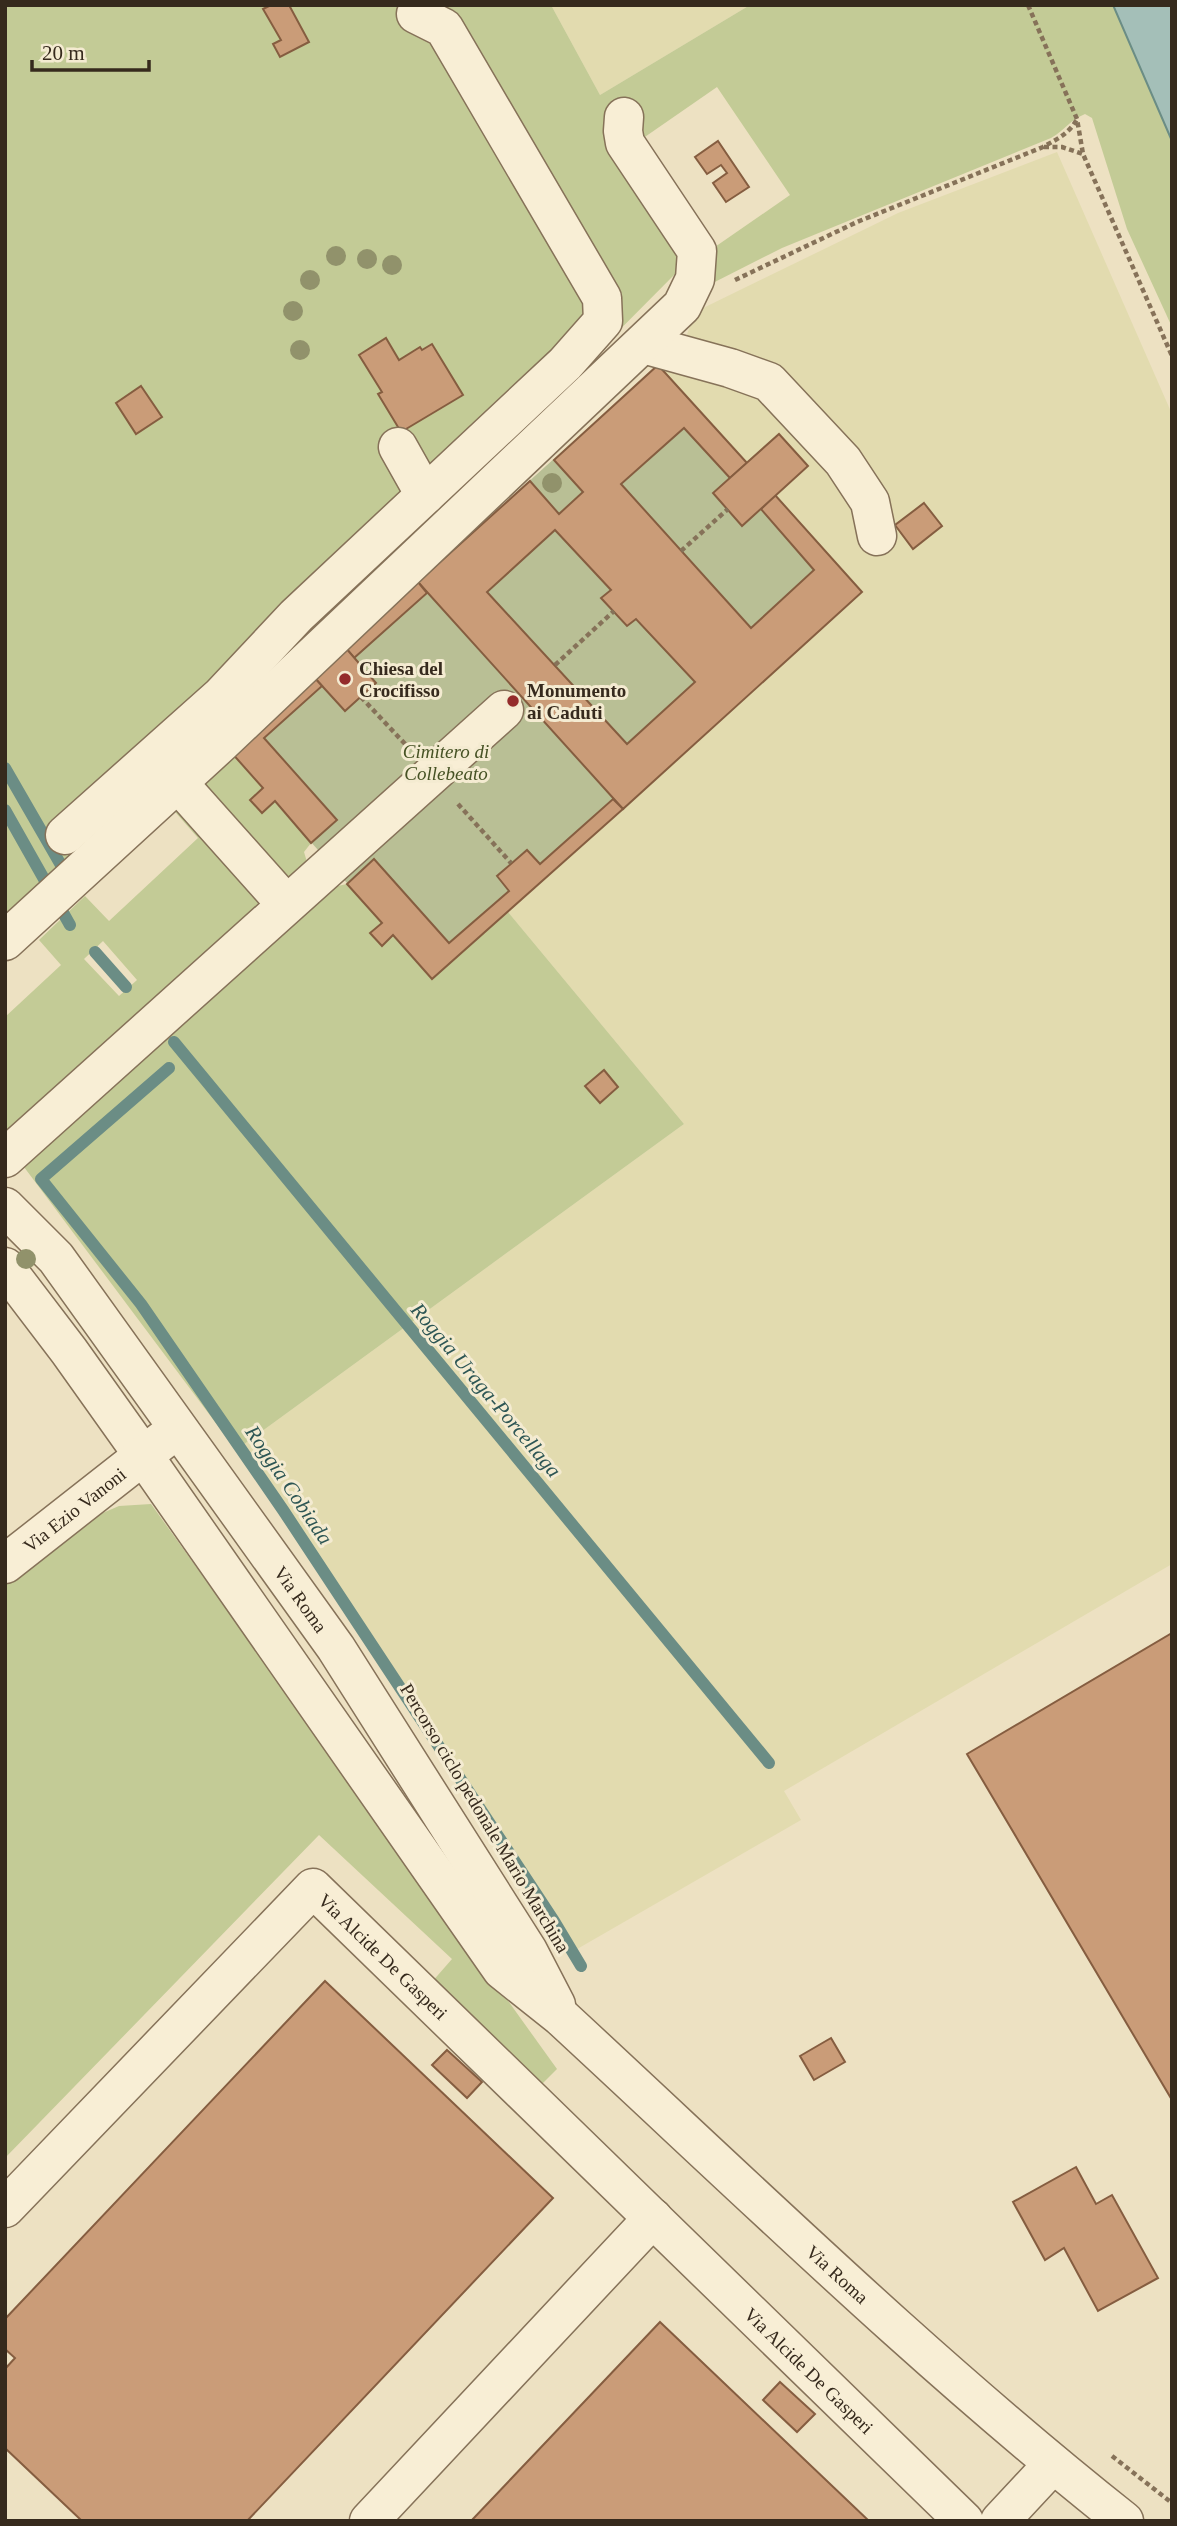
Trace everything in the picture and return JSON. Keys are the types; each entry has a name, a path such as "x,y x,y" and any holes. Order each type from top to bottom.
{"street":[{"path":"65,835 220,696 296,616 565,364 603,321 602,298 444,28 416,14"},
{"path":"5,941 178,783 682,306 695,279 697,251 625,143 624,117"},
{"path":"643,344 730,368 769,382 843,461 870,502 877,536"},
{"path":"565,364 593,391"},
{"path":"398,447 425,495"},
{"path":"389,530 413,562"},
{"path":"5,1158 504,710"},
{"path":"178,783 286,904"},
{"name":"Via Roma","path":"5,1207 56,1258 336,1648 528,1951 561,2017"},
{"name":"Via Roma","path":"5,1267 143,1455 502,1970 561,2017 914,2345 1124,2521"},
{"name":"Via Ezio Vanoni","path":"5,1564 178,1428"},
{"name":"Via Alcide De Gasperi","path":"5,2208 313,1888 964,2521"},
{"path":"369,2521 653,2218"},
{"path":"1000,2521 1053,2464"}],"path":[{"path":"1028,5 1077,119 1083,154 1172,356"},
{"path":"682,306 857,222 1043,147 1065,135 1077,119"},
{"path":"1043,147 1062,147 1083,154"},
{"path":"681,551 727,509"},
{"path":"555,665 614,611"},
{"path":"1107,2453 1172,2503"}],"shaded area":[{"path":"551,5 750,5 600,95"},
{"path":"1057,152 1172,414 1172,1564 784,1791 801,1820 572,1952 236,1450 684,1124 508,912 623,809 775,495 658,365 680,354 695,312 898,213"}],"green space":[{"path":"5,5 551,5 600,95 750,5 1113,5 1172,141 1172,327 1127,229 1092,118 1085,114 1051,138 782,248 699,290 680,269 402,549 5,920","holes":["717,87 790,195 712,249 639,141"]},
{"name":"Cimitero di Collebeato","path":"658,365 746,463 779,434 808,466 775,495 862,592 432,979 393,936 382,946 370,933 382,923 275,801 262,813 250,800 262,787 230,751"},
{"path":"230,751 311,843 304,852 307,862 283,891 191,786"},
{"path":"180,796 272,901 5,1139 5,1017 61,965 39,940 85,896 109,921 198,838 169,805","holes":["103,941 137,980 119,996 84,959"]},
{"path":"347,884 432,979 508,912 684,1124 236,1450 18,1159 333,887"},
{"path":"151,1504 557,2069 539,2087 431,1983 452,1959 319,1835 5,2158 5,1584 84,1521 119,1506"}],"water":[{"path":"1113,5 1172,5 1172,141"}],"building":[{"path":"271,5 289,5 309,42 280,57 273,44 281,40 263,9"},
{"path":"718,141 749,187 726,202 713,183 727,173 721,165 707,174 695,157"},
{"path":"386,338 399,360 420,347 422,350 432,344 463,395 401,432 378,394 382,392 359,355"},
{"path":"658,365 747,463 730,478 684,428 621,484 751,628 814,570 761,509 775,495 862,592 623,809 418,582 530,481 559,514 583,492 554,460","holes":["555,530 611,590 601,598 627,626 636,619 695,682 627,744 487,592"]},
{"path":"141,386 162,417 136,434 116,403"},
{"path":"779,434 808,466 742,526 713,493"},
{"path":"924,503 942,526 913,549 895,525"},
{"path":"418,582 427,593 354,658 345,647"},
{"name":"Chiesa del Crocifisso","path":"345,647 376,683 345,711 313,676"},
{"path":"313,676 322,686 264,738 337,820 311,843 275,801 262,813 250,800 263,788 230,751"},
{"path":"613,799 623,809 432,979 393,935 382,946 370,933 382,923 347,884 374,859 449,943 509,891 497,876 527,850 540,864"},
{"path":"604,1070 618,1087 600,1103 585,1086"},
{"path":"1172,1633 1172,2100 967,1754"},
{"path":"325,1981 553,2198 247,2521 82,2521 5,2448 5,2369 15,2358 5,2349 5,2319"},
{"path":"831,2038 845,2062 814,2080 800,2056"},
{"path":"447,2050 482,2082 467,2098 432,2065"},
{"path":"1076,2167 1096,2204 1112,2195 1158,2278 1098,2311 1064,2248 1045,2260 1013,2202"},
{"path":"660,2322 869,2521 471,2521"},
{"path":"780,2382 815,2414 797,2432 763,2400"}],"waterway":[{"name":"Roggia Cobiada","path":"5,768 65,872"},
{"name":"Roggia Uraga-Porcellaga","path":"5,810 70,925"},
{"name":"Roggia Uraga-Porcellaga","path":"95,952 126,987"},
{"name":"Roggia Uraga-Porcellaga","path":"174,1042 769,1763"},
{"name":"Roggia Cobiada","path":"169,1068 41,1179 141,1304 283,1510 581,1966"}],"place":[{"name":"Chiesa del Crocifisso","path":"345,679"},
{"name":"Monumento ai Caduti","path":"513,701"}]}
